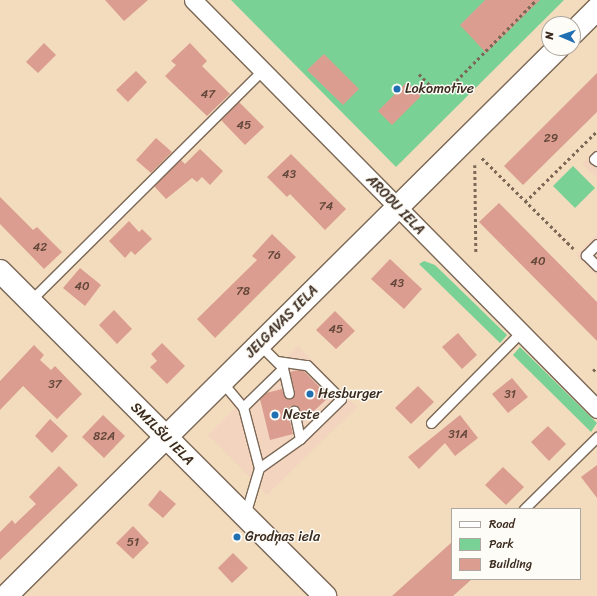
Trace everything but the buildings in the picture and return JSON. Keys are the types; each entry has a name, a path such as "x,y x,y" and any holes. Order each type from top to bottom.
{"street":[{"name":"ARODU IELA","path":"192,0 520,333 597,409"},
{"path":"581,25 597,9"},
{"name":"JELGAVAS IELA","path":"6,596 550,56"},
{"name":"SMILŠU IELA","path":"0,271 325,596"}],"lane":[{"path":"30,301 262,71"},
{"path":"597,156 594,159 597,161"},
{"path":"597,244 586,255 597,266"},
{"path":"431,423 520,333"},
{"path":"259,344 280,365 289,393"},
{"path":"243,407 280,365 307,365 341,399 300,439 259,468"},
{"path":"222,382 243,407 259,468 245,515"},
{"path":"294,411 300,439"},
{"path":"525,508 597,437"}],"path":[{"path":"419,74 430,85 441,88 452,85 536,0"},
{"path":"526,202 597,131"},
{"path":"482,158 578,253 586,255"},
{"path":"475,165 476,253"},
{"path":"593,372 597,367"}],"shaded area":[{"path":"597,148 597,178 582,164"},
{"path":"597,234 597,276 576,255"},
{"path":"298,346 357,407 267,495 208,435"}],"green space":[{"name":"Lokomotīve","path":"231,0 564,0 548,16 541,16 541,23 396,167"},
{"path":"573,166 595,188 575,208 553,186"},
{"path":"424,261 435,265 507,335 500,343 419,264"},
{"path":"520,347 597,423 591,432 513,355"}],"place":[{"name":"Lokomotīve","path":"397,89"},
{"name":"Hesburger","path":"310,394"},
{"name":"Neste","path":"275,415"},
{"name":"Grodņas iela","path":"237,537"}]}
